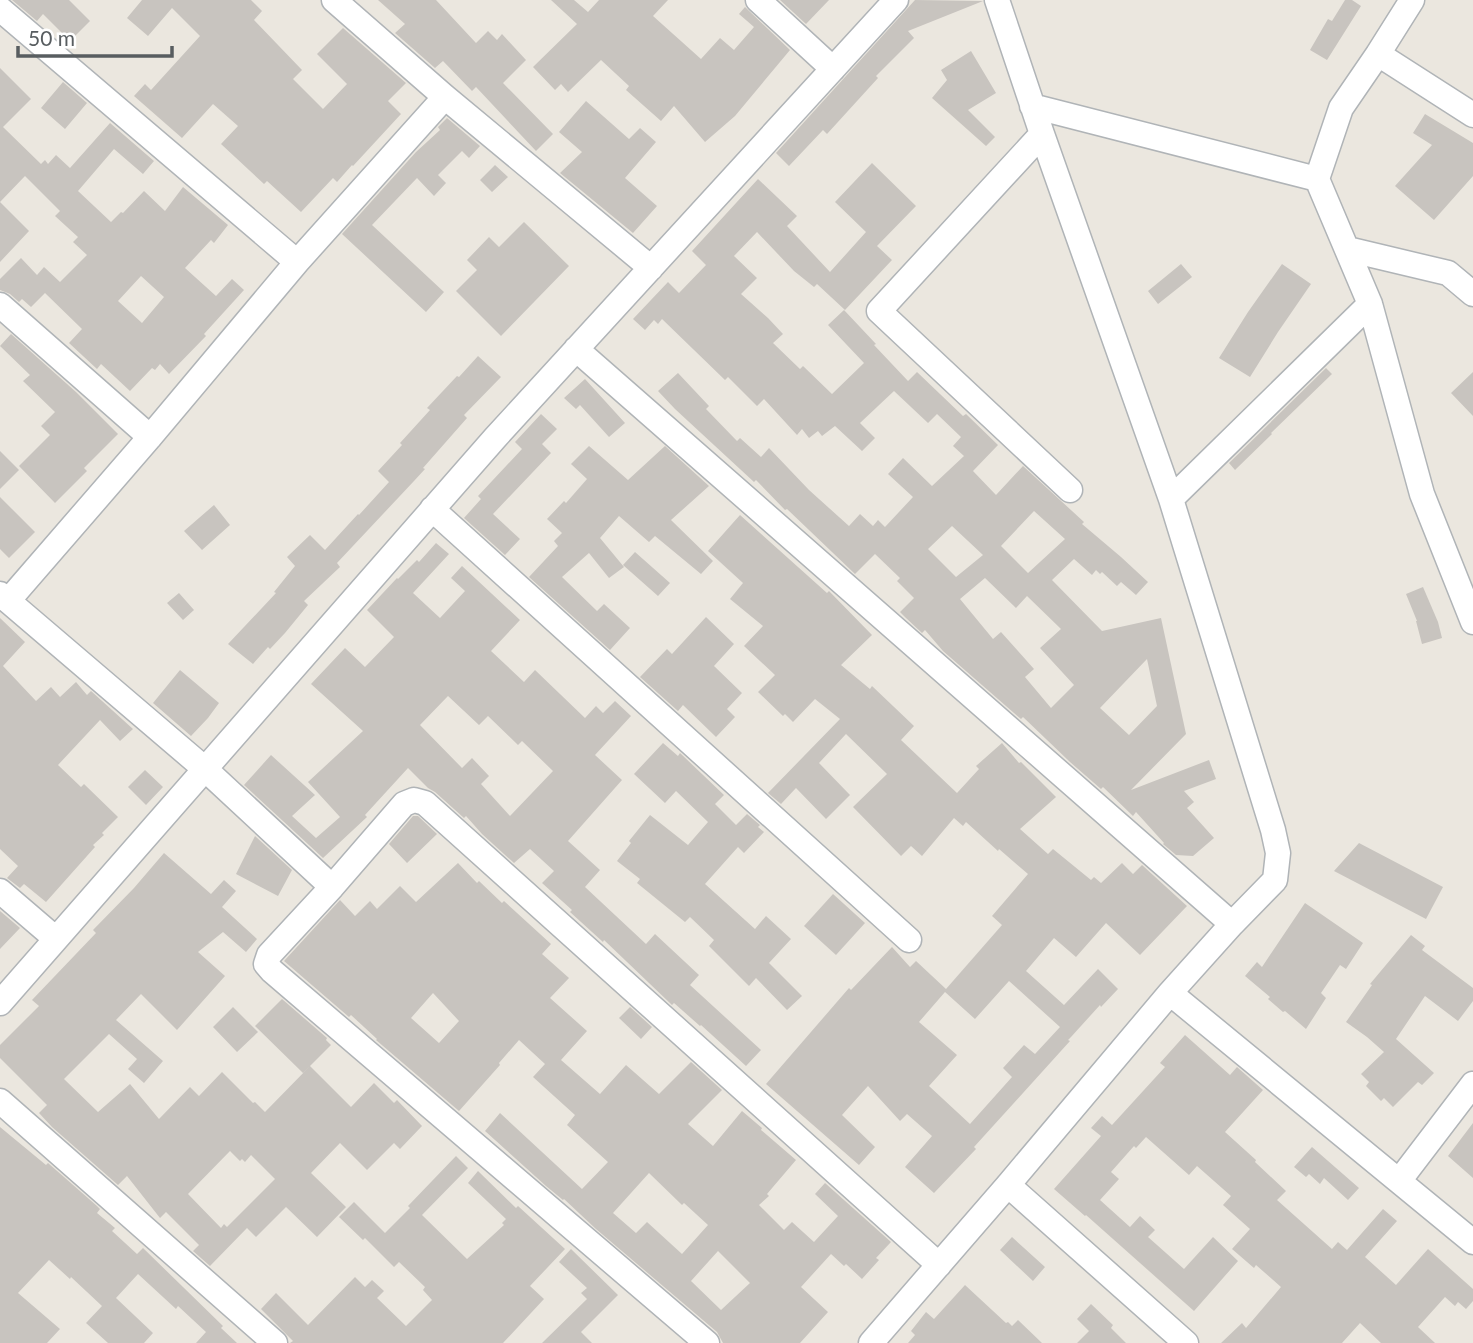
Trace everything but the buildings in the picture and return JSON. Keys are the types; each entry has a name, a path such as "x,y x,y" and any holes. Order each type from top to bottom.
{"street":[{"path":"334,0 651,268"},
{"path":"758,0 833,69"},
{"path":"0,1003 432,509 896,0"},
{"path":"872,1343 1170,993 1275,880 1278,853 1171,499 997,0"},
{"path":"1412,0 1341,108 1317,179 1370,304 1422,494 1473,622"},
{"path":"0,9 297,262"},
{"path":"1378,54 1473,115"},
{"path":"332,887 205,769 4,598 150,437 297,262 445,96"},
{"path":"1032,106 1317,179"},
{"path":"1042,135 878,311 1070,490"},
{"path":"1347,249 1448,272 1473,294"},
{"path":"1171,499 1370,304"},
{"path":"0,305 150,437"},
{"path":"576,349 1232,924"},
{"path":"432,509 909,940"},
{"path":"706,1343 266,964 269,955 404,804 414,800 425,803 939,1265"},
{"path":"0,891 56,939"},
{"path":"1170,993 1473,1242"},
{"path":"1399,1181 1473,1084"},
{"path":"0,1101 275,1343"},
{"path":"1008,1185 1186,1343"}]}
